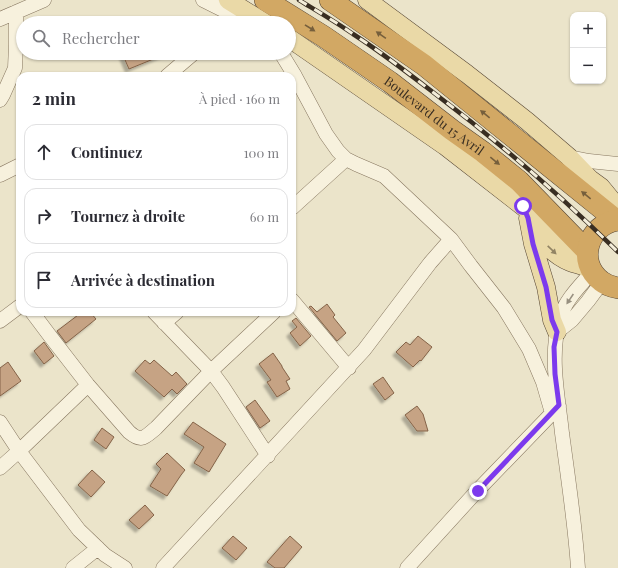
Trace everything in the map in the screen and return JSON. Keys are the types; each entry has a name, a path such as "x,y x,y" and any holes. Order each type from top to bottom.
{"highway":[{"name":"Boulevard du 15 Avril","path":"265,0 291,16"},
{"path":"330,0 424,64 617,216 600,227 590,242 596,270"},
{"name":"Boulevard du 15 Avril","path":"296,19 384,78 483,152 519,181 596,270"}],"main road":[{"path":"367,0 467,74 527,121 569,157 590,179 601,187 615,204 617,216"},
{"name":"Boulevard du 15 Avril","path":"296,43 445,146 525,212 535,216 565,245 596,270"},
{"path":"590,179 618,189"},
{"path":"525,212 546,287 552,320 557,332"}],"street":[{"path":"0,19 44,0"},
{"path":"203,0 234,16"},
{"path":"1,97 15,68 16,12"},
{"path":"172,72 186,60"},
{"path":"284,60 290,72"},
{"path":"296,82 326,134 338,151 346,159 384,176 451,239 504,308 529,349 555,409"},
{"path":"569,157 618,164"},
{"path":"296,204 346,159"},
{"path":"0,174 16,170"},
{"path":"163,568 349,368 430,263 451,239"},
{"path":"578,568 576,538 555,409 554,347 560,318 567,302 596,270"},
{"path":"296,305 349,368"},
{"path":"0,321 16,309"},
{"path":"35,316 88,385 129,432 135,437 142,438 156,428 211,371 270,316"},
{"path":"158,316 211,371 268,456"},
{"path":"164,323 172,316"},
{"path":"0,468 88,385"},
{"path":"407,568 555,409"},
{"path":"0,422 19,451 79,530 105,555 125,568"},
{"path":"73,568 98,548"}],"building":[{"path":"125,60 151,60 129,69"},
{"path":"327,304 335,315 333,317 346,333 337,341 309,307 311,306 317,312"},
{"path":"77,316 93,316 96,319 66,343 57,331"},
{"path":"296,318 311,336 300,346 290,333 297,327 292,321"},
{"path":"418,336 432,347 421,361 420,360 413,367 396,352 406,342 410,345"},
{"path":"44,342 54,356 44,364 34,351"},
{"path":"273,353 290,379 286,381 290,389 277,397 267,382 271,380 259,364"},
{"path":"145,360 150,364 154,360 172,376 176,372 187,384 177,394 172,389 164,397 135,371"},
{"path":"8,362 21,381 0,396 0,368"},
{"path":"383,377 394,393 385,400 373,384"},
{"path":"255,400 270,421 260,428 246,407"},
{"path":"417,406 423,414 428,431 417,431 405,415"},
{"path":"193,422 226,444 209,472 194,463 204,447 184,434"},
{"path":"102,428 114,437 106,449 94,440"},
{"path":"167,453 185,470 167,496 150,486 161,469 156,464"},
{"path":"92,470 105,482 91,497 78,485"},
{"path":"145,505 154,515 139,529 129,520"},
{"path":"233,536 247,548 236,560 222,548"},
{"path":"290,536 302,547 284,568 275,568 267,562"}],"railway":[{"path":"299,0 374,48 482,130 574,210 618,252"}],"route":[{"path":"478,491 559,405 556,388 554,347 557,332 552,320 546,287 533,244 528,218 523,206"}]}
